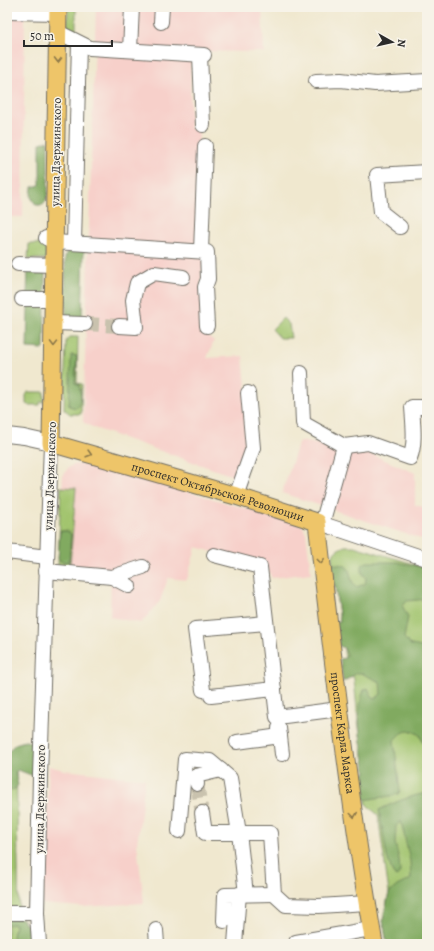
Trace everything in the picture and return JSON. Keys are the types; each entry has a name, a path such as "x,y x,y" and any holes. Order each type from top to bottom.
{"main road":[{"name":"улица Дзержинского","path":"51,443 49,368 54,323 55,265 51,240 58,10"},
{"name":"проспект Октябрьской Революции","path":"51,443 236,496 319,523"},
{"name":"проспект Карла Маркса","path":"319,523 340,709 372,937"}],"street":[{"path":"130,50 132,7"},
{"path":"161,22 162,7"},
{"path":"7,12 58,10"},
{"path":"58,32 90,48 202,55 203,125"},
{"path":"74,243 79,43"},
{"path":"316,81 341,80 375,84 427,81"},
{"path":"201,251 205,146"},
{"path":"400,227 381,212 377,175 427,172"},
{"path":"51,240 129,248 207,252 208,279 205,287 207,326"},
{"path":"18,264 55,265"},
{"path":"119,326 136,327 133,300 137,283 154,273 183,277"},
{"path":"22,299 54,299"},
{"path":"54,323 85,324"},
{"path":"301,373 303,424 344,446 368,443 410,458 413,439 412,407 427,407"},
{"path":"236,496 253,448 248,393"},
{"name":"проспект Октябрьской Революции","path":"7,435 51,443"},
{"name":"улица Дзержинского","path":"40,944 37,913 51,443"},
{"path":"319,523 344,446"},
{"name":"проспект Октябрьской Революции","path":"319,523 427,559"},
{"path":"7,552 47,557"},
{"path":"214,555 260,567 282,754"},
{"path":"112,577 143,567"},
{"path":"46,571 112,577 129,586"},
{"path":"266,622 195,629 207,693 274,689"},
{"path":"277,717 340,709"},
{"path":"237,742 280,736"},
{"path":"179,832 185,759 210,761 230,778 238,833 243,894 235,944"},
{"path":"197,784 196,776 221,770"},
{"path":"202,813 205,833 270,833 274,894"},
{"path":"224,921 225,895 274,894 286,905 319,906 367,903"},
{"path":"7,913 37,913"},
{"path":"296,942 372,937"}],"shaded area":[{"path":"7,7 25,7 23,217 7,217"},
{"path":"96,7 262,7 264,52 191,51 190,128 199,129 197,246 205,254 201,279 203,332 214,341 207,358 243,356 252,448 242,479 94,428 83,422"},
{"path":"299,441 366,452 415,473 415,505 427,508 427,541 282,493"},
{"path":"80,464 122,472 302,525 306,533 311,573 272,578 266,567 196,547 187,580 168,578 160,601 141,623 110,617 111,580 58,569 63,476 68,468 73,465"},
{"path":"49,766 64,770 145,779 137,844 144,903 82,907 42,904"}],"green space":[{"path":"68,7 76,7 76,32 67,28"},
{"path":"48,141 48,193 43,205 36,205 31,197 32,187 40,185 40,143"},
{"path":"29,244 46,244 46,259 28,259"},
{"path":"75,250 84,251 82,320 75,320 66,316 65,257 68,252"},
{"path":"28,266 45,268 45,295 27,296"},
{"path":"28,305 45,305 44,349 27,348"},
{"path":"283,318 289,324 291,338 280,338 272,329"},
{"path":"69,337 78,337 77,383 82,384 81,414 70,414 64,409 66,341","holes":["77,356 75,383 79,385 81,396 79,406 69,406"]},
{"path":"71,355 77,356 75,383 79,385 81,396 79,406 76,408 69,406"},
{"path":"28,392 44,392 44,402 40,402 40,405 26,404 26,395"},
{"path":"61,487 76,488 70,566 58,566","holes":["60,531 67,531 71,534 68,562 62,562"]},
{"path":"60,531 67,531 71,534 69,562 62,562 58,559"},
{"path":"345,546 354,546 427,568 427,944 387,944 383,920 389,893 378,815 366,804 366,773 358,721 354,679 345,658 332,562 333,555 336,551"},
{"path":"367,562 397,562 427,568 427,599 407,601 402,605 408,617 404,638 411,645 427,648 427,751 419,734 409,730 400,734 394,740 400,791 398,794 366,800 360,796 356,785 357,777 366,773 359,721 361,700 364,690 368,688 372,697 375,699 381,694 380,682 361,673 357,673 343,682 340,659 345,658 347,655 344,648 339,646 335,622 340,621 335,586 330,579 330,567 332,564 340,564 348,568 356,587 365,584 366,578 362,573 362,565"},
{"path":"25,741 36,743 42,779 18,770 15,772 18,785 15,789 7,792 7,753 15,744"},
{"path":"7,753 16,753 19,918 22,944 7,944"},
{"path":"427,793 427,944 387,944 383,920 389,893 397,886 411,879 410,861 401,821 396,826 395,843 399,859 400,872 397,877 393,874 387,857 379,810 391,804"},
{"path":"22,918 31,932 30,940 37,944 12,944 15,924 7,925 7,919"}],"tunnel":[{"path":"85,324 119,326"},
{"path":"197,784 202,813"}]}
